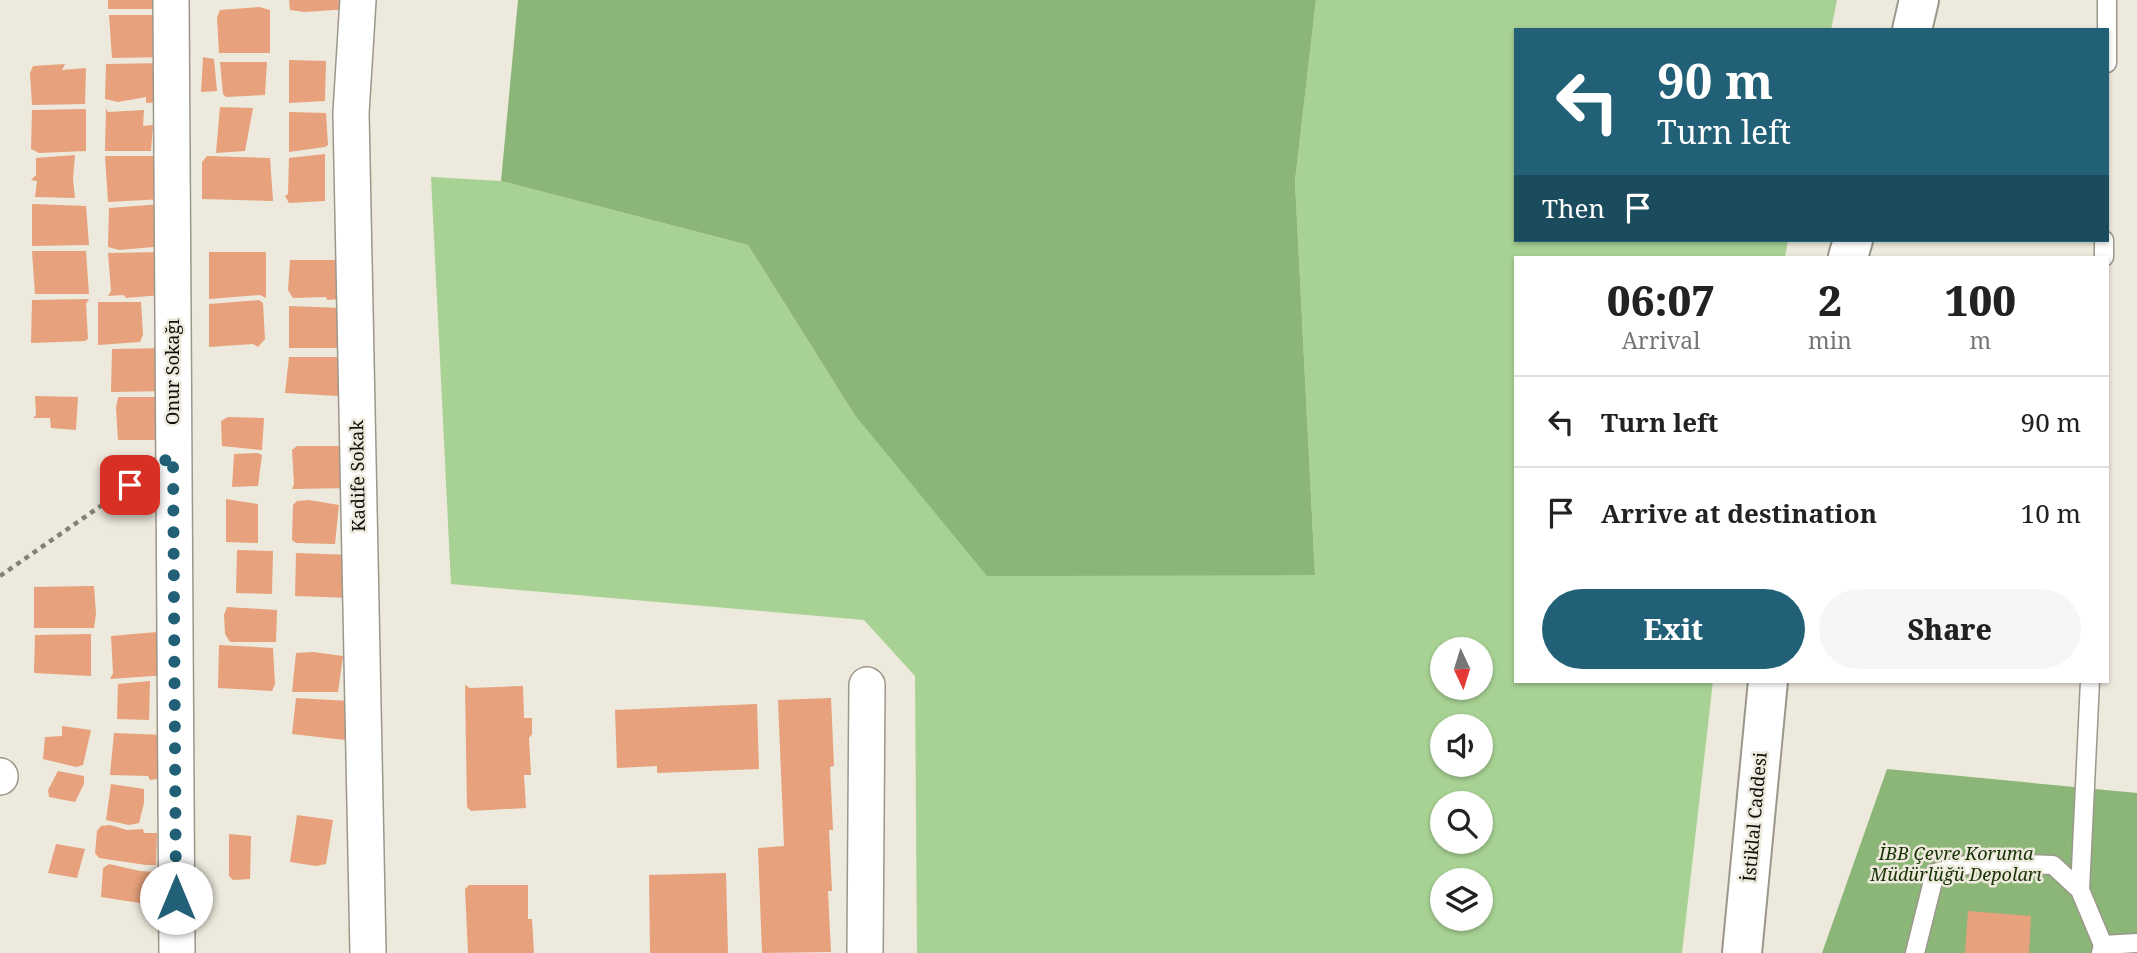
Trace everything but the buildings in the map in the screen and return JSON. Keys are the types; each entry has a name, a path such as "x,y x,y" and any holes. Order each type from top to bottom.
{"main road":[{"path":"1912,28 1919,0"},
{"name":"İstiklal Caddesi","path":"1742,953 1768,683"}],"street":[{"name":"Onur Sokağı","path":"171,0 177,953"},
{"name":"Kadife Sokak","path":"358,0 351,113 369,953"},
{"path":"865,953 867,685"}],"lane":[{"path":"2108,0 2108,28"},
{"path":"2090,683 2080,890 2102,949 2137,943"},
{"path":"1915,953 1935,873 1978,862 2053,866 2080,890"}],"path":[{"path":"0,576 173,455"}],"green space":[{"path":"518,0 1316,0 1295,181 1315,575 987,576 854,414 748,245 501,181"},
{"path":"1316,0 1837,0 1831,28 1514,28 1514,242 1788,242 1785,256 1514,256 1514,683 1713,683 1682,953 917,953 915,676 864,620 451,584 431,177 501,181 748,245 854,414 1315,575 1295,181"},
{"name":"İBB Çevre Koruma Müdürlüğü Depoları","path":"1887,769 2137,793 2137,953 1822,953"}],"route":[{"path":"130,485 173,455 176,898"}]}
